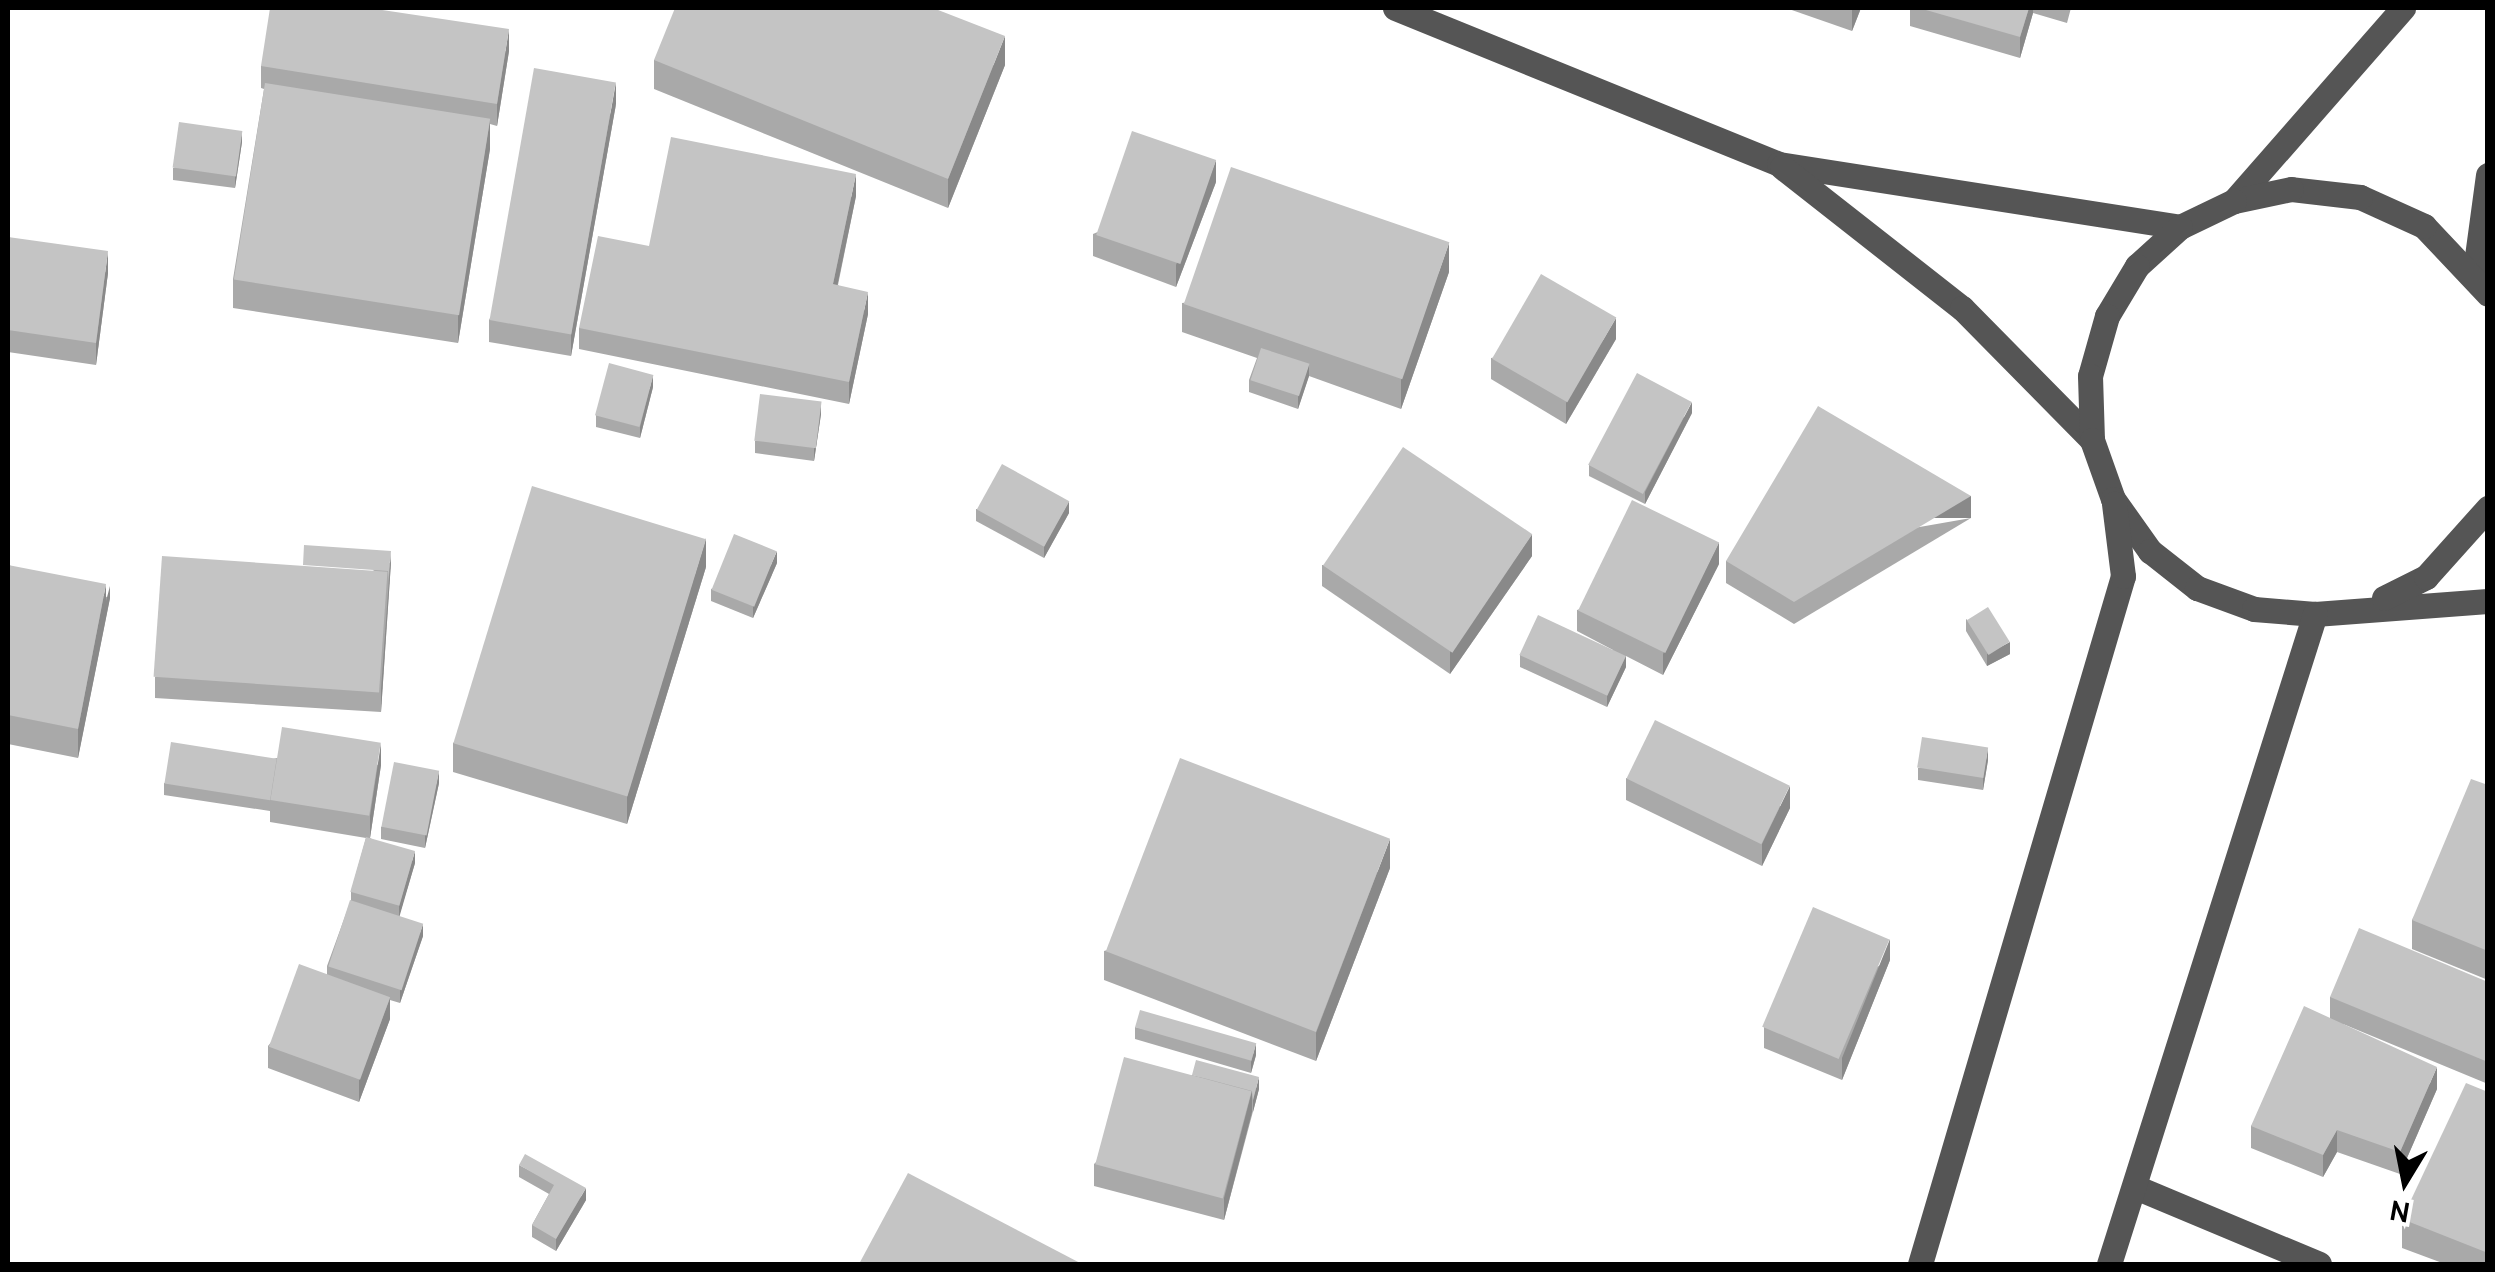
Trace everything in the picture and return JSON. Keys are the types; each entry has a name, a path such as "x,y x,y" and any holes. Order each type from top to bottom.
{"street":[{"path":"1395,8 1778,164 2180,227"},
{"path":"2234,200 2403,8"},
{"path":"1778,164 1962,308 2092,440"},
{"path":"2475,271 2488,174"},
{"path":"1920,1264 2123,576 2113,499 2092,440 2090,376 2106,316 2138,266 2180,227 2234,200 2291,189 2360,197 2424,226 2475,271 2488,294"},
{"path":"2113,499 2150,550 2197,588 2254,609 2314,614 2375,602 2488,601"},
{"path":"2375,602 2426,577 2488,508"},
{"path":"2109,1264 2140,1189 2314,614"},
{"path":"2140,1189 2319,1264"}],"building":[{"path":"270,8 369,8 509,29 497,104 261,66"},
{"path":"675,8 933,8 1005,36 948,179 654,60"},
{"path":"1919,8 2029,8 2020,37"},
{"path":"534,68 616,82 571,335 490,320"},
{"path":"265,83 490,119 459,315 234,280"},
{"path":"179,122 242,131 236,176 173,168"},
{"path":"1132,131 1216,160 1180,264 1096,235"},
{"path":"671,137 856,174 833,284 868,292 849,382 579,328 598,236 649,246"},
{"path":"1231,167 1449,242 1402,379 1184,304"},
{"path":"8,237 108,251 96,343 8,330"},
{"path":"1541,274 1616,317 1567,402 1492,359"},
{"path":"1261,348 1310,364 1299,396 1250,380"},
{"path":"609,363 653,375 639,427 595,415"},
{"path":"1637,373 1692,402 1643,494 1588,465"},
{"path":"760,394 822,402 816,448 754,441"},
{"path":"1818,406 1971,496 1794,602 1726,561"},
{"path":"1403,447 1532,534 1452,653 1323,566"},
{"path":"1002,464 1069,501 1044,547 977,509"},
{"path":"532,486 706,539 627,796 453,743"},
{"path":"1632,500 1719,543 1665,653 1578,611"},
{"path":"734,534 777,551 754,607 712,590"},
{"path":"304,545 391,551 388,580 388,571 303,565"},
{"path":"162,556 387,572 379,692 154,677"},
{"path":"8,565 106,584 78,729 8,715"},
{"path":"1988,607 2010,642 1989,655 1967,620"},
{"path":"1538,615 1626,656 1607,696 1519,655"},
{"path":"1655,720 1790,786 1761,844 1627,778"},
{"path":"282,727 381,743 369,816 270,800"},
{"path":"1922,737 1988,747 1983,778 1917,768"},
{"path":"171,742 277,759 270,800 164,783"},
{"path":"1180,758 1390,839 1316,1032 1106,951"},
{"path":"394,762 439,771 427,836 381,827"},
{"path":"2471,779 2488,785 2488,951 2412,920"},
{"path":"366,837 415,851 399,906 350,892"},
{"path":"350,900 423,924 402,990 328,967"},
{"path":"1813,907 1889,939 1839,1059 1762,1027"},
{"path":"2359,928 2488,982 2488,1062 2330,997"},
{"path":"299,964 390,997 360,1080 269,1047"},
{"path":"2304,1006 2437,1067 2400,1152 2337,1130 2323,1155 2251,1126"},
{"path":"1140,1010 1256,1043 1251,1061 1135,1027"},
{"path":"1124,1057 1252,1091 1223,1198 1095,1164"},
{"path":"1196,1060 1259,1077 1253,1100 1252,1091 1192,1075"},
{"path":"2466,1083 2488,1092 2488,1253 2402,1219"},
{"path":"525,1154 586,1188 556,1239 532,1225 554,1185 519,1165"},
{"path":"908,1173 1082,1264 859,1264"}]}
